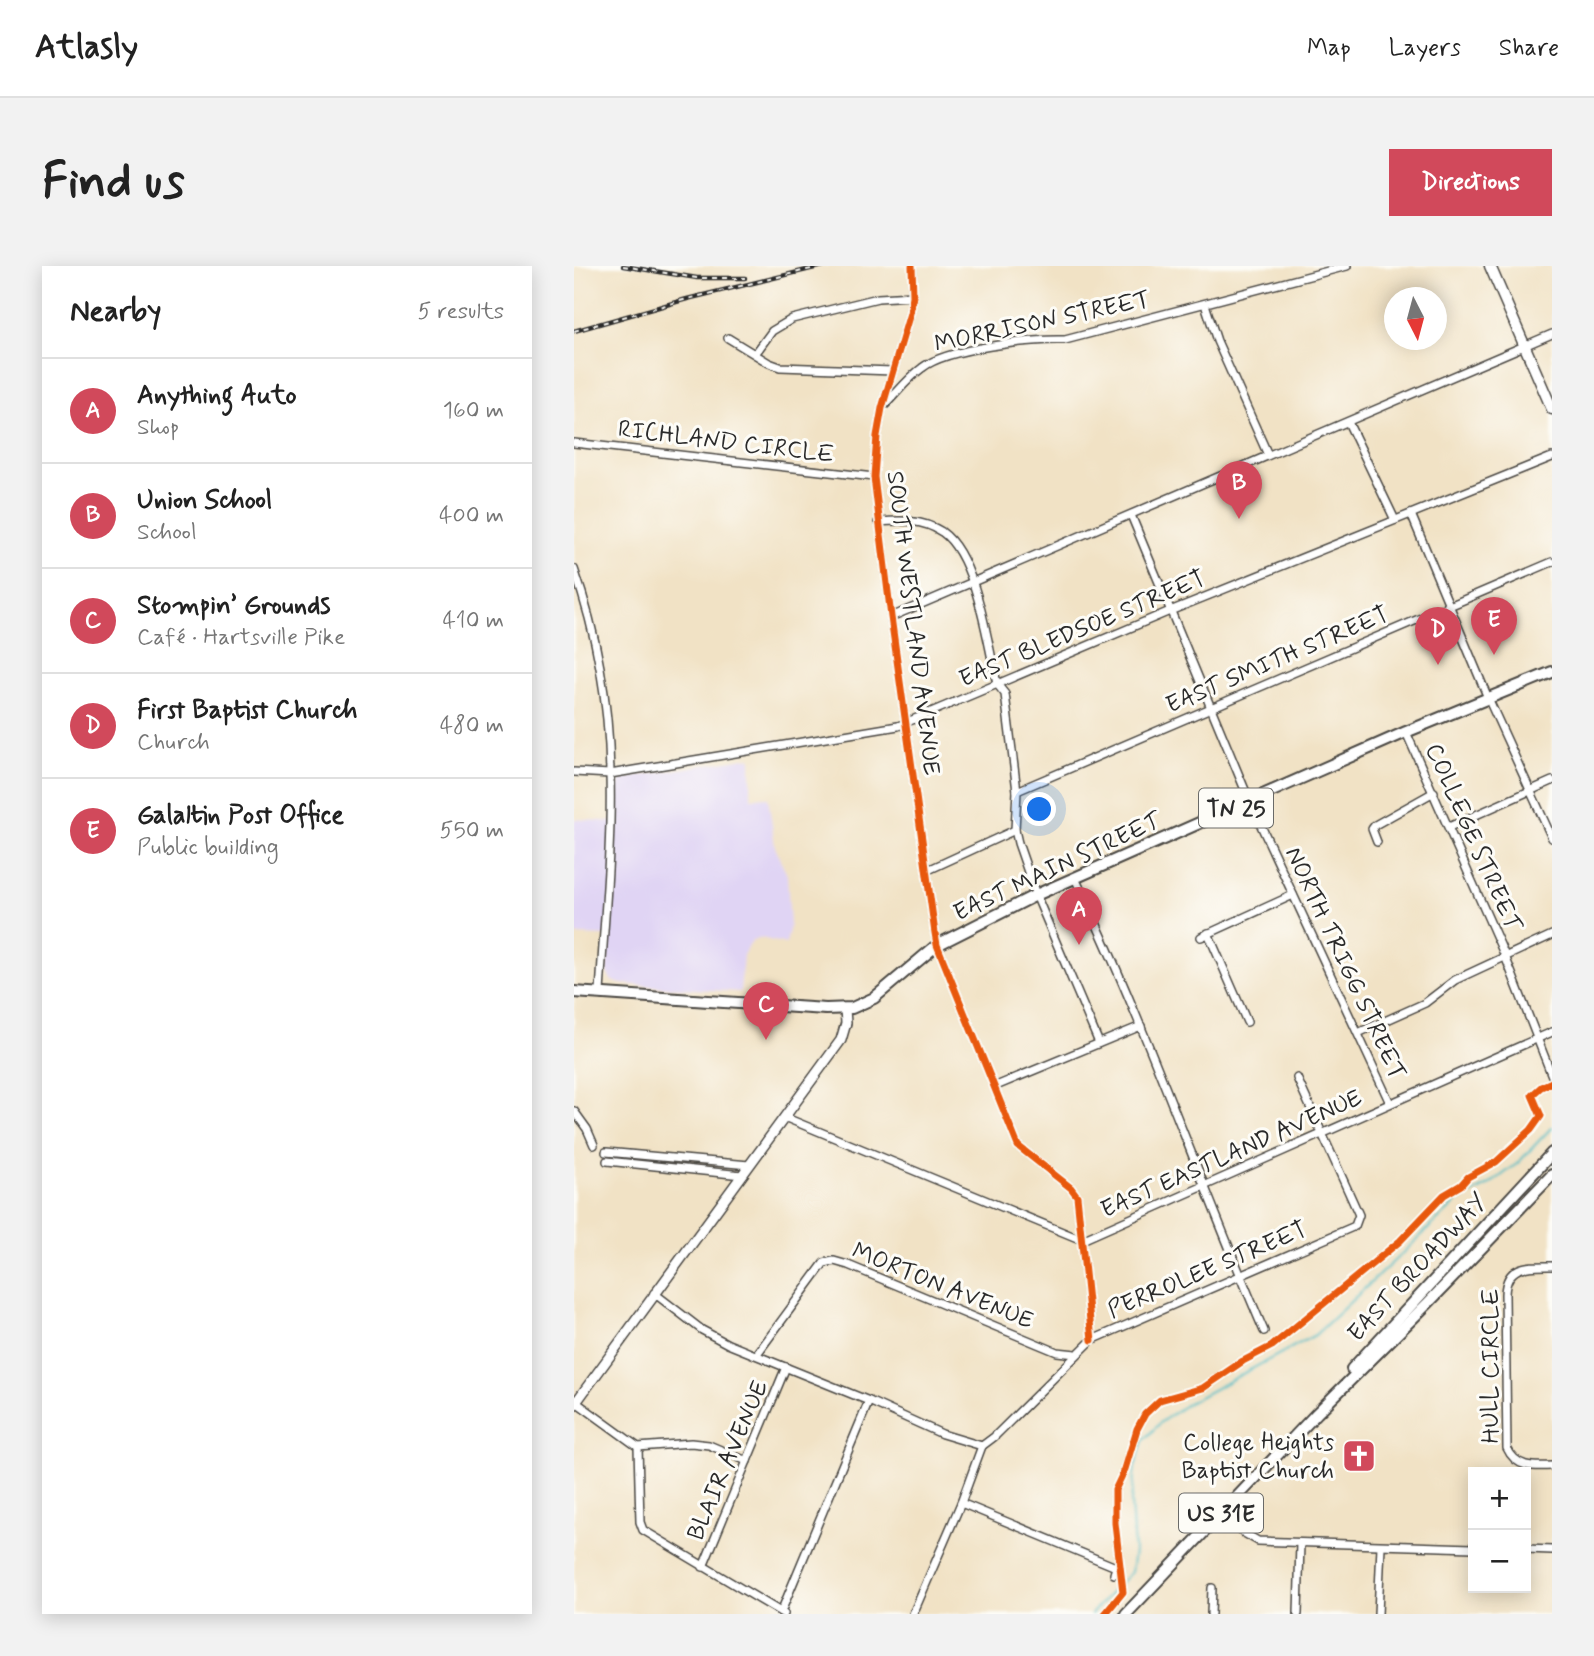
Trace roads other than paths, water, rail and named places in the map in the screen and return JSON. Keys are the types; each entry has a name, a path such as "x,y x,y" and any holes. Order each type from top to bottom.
{"main road":[{"path":"1490,266 1552,409"},
{"name":"EAST MAIN STREET","path":"845,1009 874,998 937,945 1038,900 1075,878 1406,732 1552,672"},
{"name":"TN 25","path":"574,992 845,1009"},
{"name":"EAST BROADWAY","path":"1126,1614 1317,1413 1552,1153"},
{"name":"EAST BROADWAY","path":"1327,1400 1552,1175"}],"street":[{"name":"SOUTH WESTLAND AVENUE","path":"912,266 913,296 882,408 874,477 937,945 1018,1146 1077,1196 1092,1340"},
{"name":"MORRISON STREET","path":"882,408 923,366 960,353 1031,341 1065,340 1347,266"},
{"path":"755,354 772,331 792,319 878,298 913,296"},
{"path":"1205,304 1217,341 1268,455"},
{"path":"891,617 1552,334"},
{"path":"728,338 780,367 893,371"},
{"path":"1348,422 1395,520"},
{"name":"RICHLAND CIRCLE","path":"574,443 874,477"},
{"name":"EAST BLEDSOE STREET","path":"610,774 898,726 1170,611 1552,457"},
{"path":"1410,514 1488,698 1552,838"},
{"name":"NORTH TRIGG STREET","path":"1131,515 1250,802 1390,1103"},
{"path":"878,522 906,520 940,531 951,540 973,582 997,684 1005,694 1017,791 1015,830 1038,900 1099,1043"},
{"name":"EAST SMITH STREET","path":"1017,791 1552,562"},
{"path":"574,569 585,602 601,675 610,774 600,993"},
{"name":"COLLEGE STREET","path":"1406,732 1505,956 1552,1076"},
{"path":"574,772 610,774"},
{"path":"1449,827 1552,781"},
{"path":"1377,842 1372,829 1375,825 1434,792"},
{"path":"926,871 1015,830"},
{"path":"1075,878 1141,1026 1265,1331"},
{"path":"1247,1022 1205,935 1293,895"},
{"path":"1358,1033 1425,1003 1455,980 1552,935"},
{"path":"747,1461 709,1445 691,1443 638,1447 575,1403 841,1040 846,1023 845,1009"},
{"path":"996,1086 1141,1026"},
{"name":"EAST EASTLAND AVENUE","path":"784,1118 1082,1240 1552,1032"},
{"path":"1297,1078 1324,1133"},
{"path":"574,1111 594,1145"},
{"name":"PERROLEE STREET","path":"982,1446 1092,1340 1355,1226 1359,1220 1324,1133"},
{"path":"606,1152 749,1165"},
{"path":"607,1161 743,1175"},
{"name":"MORTON AVENUE","path":"757,1354 824,1263 834,1261 1057,1352 1076,1354"},
{"name":"HULL CIRCLE","path":"1552,1266 1521,1268 1508,1279 1504,1294 1507,1448 1514,1460 1520,1464 1552,1466"},
{"path":"654,1293 702,1330 728,1344 943,1434 982,1446 961,1503 913,1614"},
{"name":"BLAIR AVENUE","path":"703,1567 786,1367"},
{"path":"638,1447 640,1522 643,1530 782,1613 869,1401"},
{"path":"961,1503 1116,1567 1114,1574"},
{"path":"1225,1510 1244,1533 1258,1541 1468,1548"},
{"path":"1297,1614 1300,1543"},
{"path":"1378,1614 1381,1546"},
{"path":"1531,1549 1552,1550"},
{"path":"1211,1614 1212,1588"}],"waterway":[{"path":"1091,1614 1131,1572 1134,1552 1131,1501 1135,1467 1143,1441 1161,1422 1188,1403 1315,1335 1458,1201 1489,1185 1518,1163 1552,1127"}],"railway":[{"path":"623,266 697,278 745,278"},
{"path":"574,331 687,299 823,266"}],"place":[{"name":"Union School","path":"1239,519"},
{"name":"Galaltin Post Office","path":"1494,655"},
{"name":"First Baptist Church","path":"1438,665"},
{"name":"Anything Auto","path":"1079,945"},
{"name":"Stompin’ Grounds","path":"766,1040"},
{"name":"College Heights Baptist Church","path":"1359,1456"}]}
